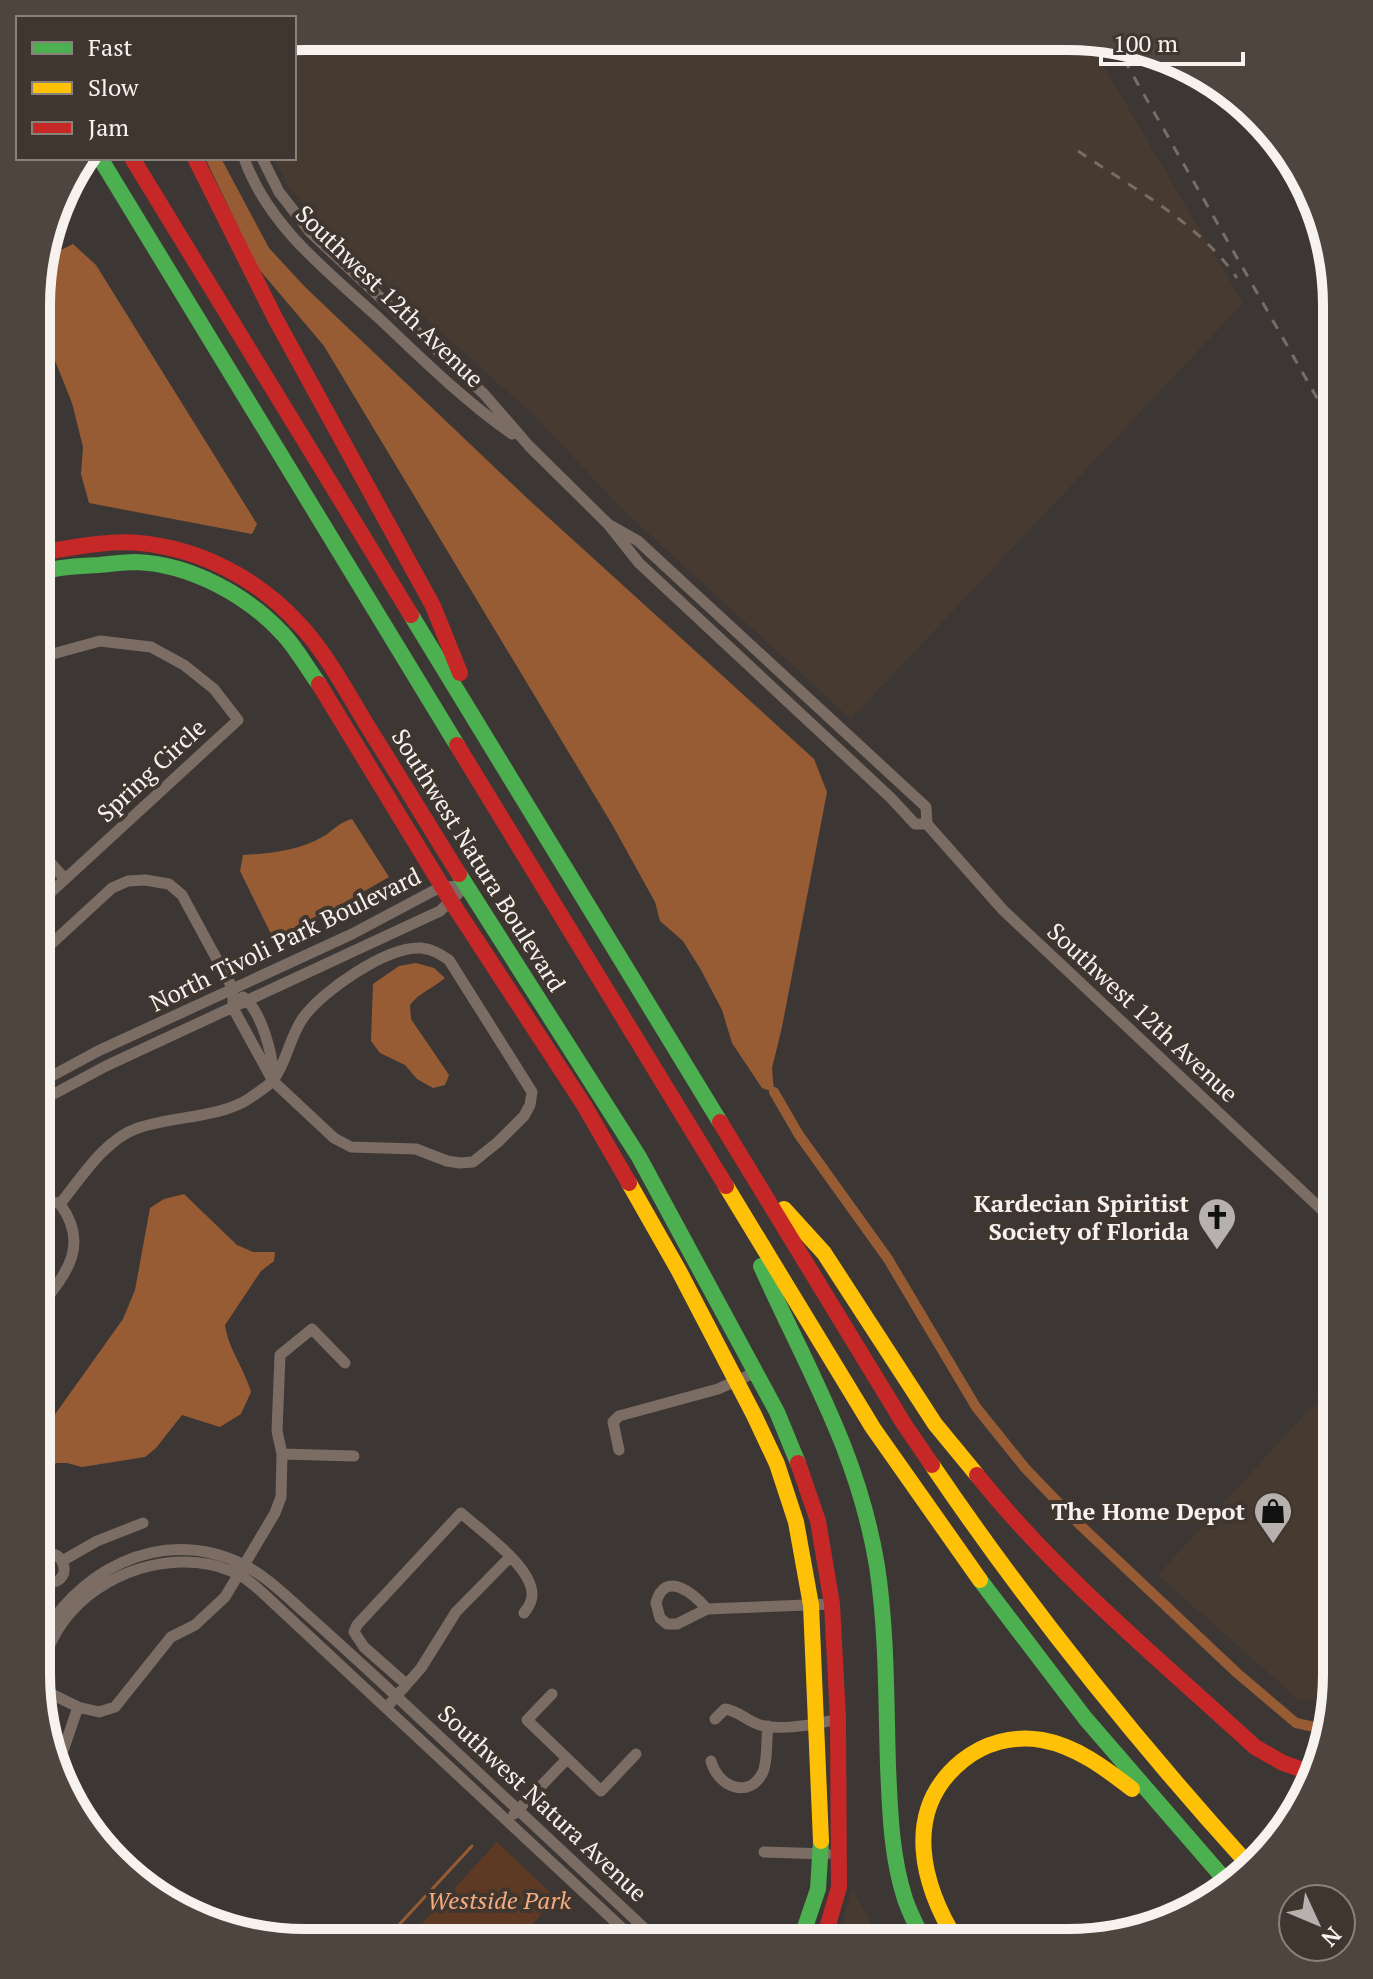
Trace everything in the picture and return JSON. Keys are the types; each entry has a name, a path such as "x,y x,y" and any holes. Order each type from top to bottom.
{"main road":[{"path":"133,160 904,1424 993,1553 1068,1653 1146,1749 1243,1859"},
{"path":"146,160 905,1406 1002,1547 1106,1683 1251,1851"},
{"path":"196,160 275,318 433,606 460,673"},
{"path":"104,162 837,1371 932,1515 1034,1654 1167,1816 1222,1877"},
{"path":"104,162 892,1436 965,1543 1050,1657 1148,1777 1231,1870"},
{"name":"Southwest Natura Boulevard","path":"50,551 139,543 186,552 223,566 268,595 300,624 335,674 639,1157 777,1412 818,1521 832,1604 838,1719 839,1887 827,1929"},
{"name":"Southwest Natura Boulevard","path":"50,569 137,562 181,571 215,584 256,610 285,636 319,684 447,894 584,1105 679,1271 777,1464 796,1522 811,1605 822,1854 818,1889 804,1929"},
{"path":"737,1207 776,1302 837,1425 864,1506 882,1606 895,1860 905,1900 918,1929"},
{"path":"784,1209 824,1253 935,1424 1006,1512 1062,1569 1247,1740 1273,1758 1304,1770"},
{"path":"950,1929 931,1889 924,1864 924,1818 945,1776 967,1756 984,1747 1011,1739 1052,1742 1093,1760 1167,1816"}],"street":[{"name":"Southwest 12th Avenue","path":"245,160 262,197 300,244 472,406 529,446"},
{"name":"Southwest 12th Avenue","path":"263,160 279,192 311,233 484,394 529,446 608,524 639,563 915,824 927,824"},
{"name":"Southwest 12th Avenue","path":"608,524 638,541 926,807 927,824 1003,910 1322,1210"},
{"name":"Spring Circle","path":"50,655 100,641 151,647 184,665 214,689 238,720 50,893"},
{"path":"50,862 65,879"},
{"path":"50,945 112,888 128,881 169,884 182,895 233,989 249,1001 273,1057 273,1081"},
{"name":"North Tivoli Park Boulevard","path":"50,1077 369,925 466,886"},
{"name":"North Tivoli Park Boulevard","path":"50,1096 94,1072 441,910 447,894"},
{"path":"369,925 377,941"},
{"path":"60,1204 117,1139 137,1128 246,1101 273,1081 302,1019 327,992 360,970 403,949 436,951 449,960 532,1092 530,1105 524,1116 498,1142 473,1162 460,1163 416,1149 351,1147 334,1138 273,1081 233,1008 233,989"},
{"path":"306,955 313,970"},
{"path":"86,1058 94,1072"},
{"path":"50,1201 60,1204 70,1221 74,1239 72,1261 50,1292"},
{"path":"51,1694 78,1707 99,1712 115,1707 171,1637 195,1625 225,1597 275,1513 281,1497 282,1454 277,1431 280,1355 312,1329 345,1363"},
{"path":"619,1450 613,1422 619,1416 718,1389 754,1373"},
{"path":"282,1454 354,1456"},
{"path":"406,1684 357,1639 354,1632 357,1625 461,1513 527,1576 532,1597 524,1613"},
{"path":"62,1561 97,1541 143,1523"},
{"name":"Southwest Natura Avenue","path":"50,1624 85,1583 104,1571 172,1551 195,1551 276,1587 645,1929"},
{"path":"50,1554 62,1561 64,1571 59,1580 50,1583"},
{"path":"386,1708 421,1668 456,1612 510,1557"},
{"name":"Southwest Natura Avenue","path":"50,1645 74,1608 140,1562"},
{"name":"Southwest Natura Avenue","path":"240,1569 623,1929"},
{"path":"707,1609 688,1589 669,1586 663,1589 656,1603 656,1611 667,1624 677,1624 707,1609 832,1604"},
{"path":"552,1694 527,1720 601,1791 636,1754"},
{"path":"64,1748 78,1707"},
{"path":"715,1719 725,1709 768,1726 817,1724 838,1719"},
{"path":"711,1761 714,1773 731,1786 742,1788 753,1783 765,1768 768,1726"},
{"path":"507,1821 566,1760"},
{"path":"764,1852 840,1854"}],"shaded area":[{"path":"296,51 1095,52 1243,303 851,719 621,508 536,417 317,221 288,186 275,160 296,160"},
{"path":"206,160 222,160 269,248 305,287 528,499 814,759 827,792 772,1068 774,1092 762,1088 732,1043 722,1010 701,970 683,941 660,921 655,902 613,826 324,346 258,268"},
{"path":"73,244 96,265 257,524 252,534 89,503 81,474 83,447 72,403 50,348 52,271 59,251"},
{"path":"352,819 389,877 275,942 240,871 243,855 305,845"},
{"path":"416,963 434,968 445,978 410,1005 411,1019 449,1075 445,1085 433,1088 417,1079 405,1065 380,1053 371,1041 373,984 399,966"},
{"path":"184,1194 237,1245 253,1252 275,1252 274,1261 261,1271 225,1325 229,1342 251,1392 241,1414 220,1427 182,1415 145,1457 82,1467 56,1463 50,1470 50,1422 123,1319 135,1290 150,1208 164,1199"},
{"path":"1315,1403 1322,1410 1321,1701 1299,1700 1158,1575"},
{"path":"852,1888 874,1929 841,1929"}],"green space":[{"name":"Westside Park","path":"497,1842 556,1898 528,1929 417,1929"}],"waterway":[{"path":"774,1092 799,1135 888,1259 976,1407 1025,1468 1078,1523 1237,1673 1296,1723 1317,1728"},
{"path":"395,1929 472,1846"}],"railway":[{"path":"1122,56 1323,408"},
{"path":"1078,151 1184,223 1204,240 1237,278"}],"traffic: fast":[{"path":"101,160 457,745"},
{"path":"50,570 136,562 197,575 235,595 269,620 288,640 319,684"},
{"path":"411,615 720,1122"},
{"path":"459,874 639,1157 777,1412 798,1463"},
{"path":"761,1266 844,1448 868,1524 883,1616 894,1850 900,1883 918,1929"},
{"path":"980,1580 1085,1718 1222,1877"},
{"path":"804,1929 818,1889 821,1841"}],"traffic: slow":[{"path":"629,1183 754,1415 777,1464 796,1522 811,1605 821,1841"},
{"path":"726,1186 873,1428 980,1580"},
{"path":"784,1209 824,1253 935,1424 977,1475"},
{"path":"932,1465 1005,1569 1082,1669 1243,1859"},
{"path":"950,1929 927,1874 924,1826 931,1803 943,1781 962,1761 980,1749 999,1742 1042,1740 1078,1753 1132,1789"}],"traffic: jam":[{"path":"133,160 411,615"},
{"path":"196,160 275,318 433,606 460,673"},
{"path":"50,551 115,543 163,546 206,559 265,593 299,624 319,649 459,874"},
{"path":"319,684 451,901 584,1105 629,1183"},
{"path":"457,745 726,1186"},
{"path":"720,1122 932,1465"},
{"path":"798,1463 818,1521 832,1604 838,1719 839,1887 827,1929"},
{"path":"977,1475 1076,1583 1255,1747 1283,1763 1304,1770"}],"place":[{"name":"Kardecian Spiritist Society of Florida","path":"1217,1251"},
{"name":"The Home Depot","path":"1273,1545"}]}
